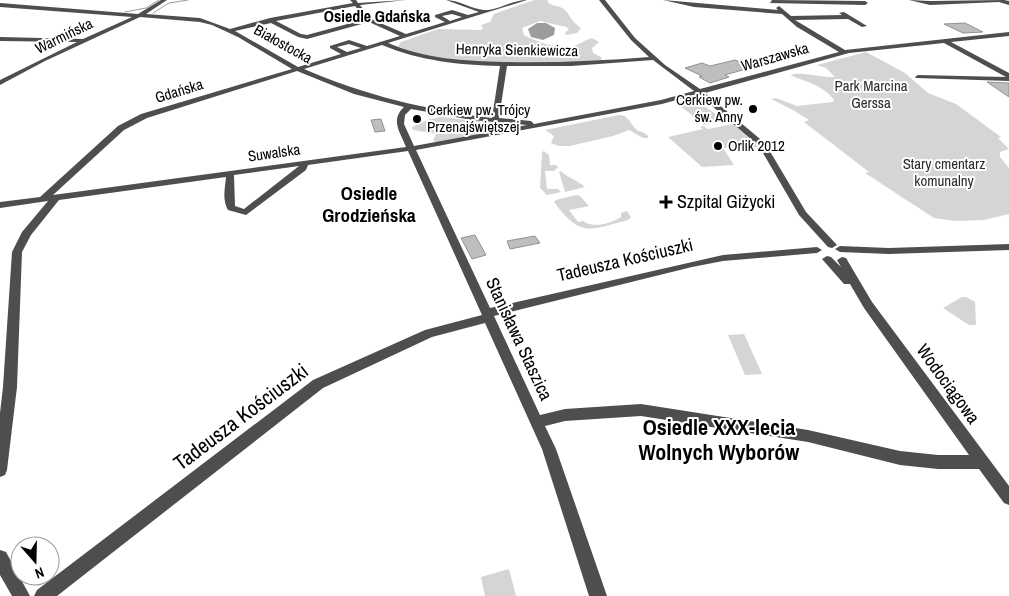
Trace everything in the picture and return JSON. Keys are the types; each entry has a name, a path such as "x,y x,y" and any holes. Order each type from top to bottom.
{"street":[{"name":"Warmińska","path":"0,83 84,40 141,14 164,0"},
{"path":"230,31 270,20 354,2 404,0"},
{"path":"449,0 485,12"},
{"name":"Gdańska","path":"44,198 113,135 131,122 153,113 524,0"},
{"name":"Wodociągowa","path":"602,0 625,30 654,58 757,139 766,150 806,219 822,253 858,291 1009,498"},
{"path":"666,0 694,5 783,12"},
{"path":"771,1 865,3 860,0"},
{"path":"912,0 930,4 982,1 999,5 1009,4"},
{"path":"771,1 799,26 843,52"},
{"path":"826,1 864,26"},
{"path":"354,2 368,20 405,36"},
{"name":"Białostocka","path":"0,5 141,14 200,20 230,31 297,69 365,94 410,106 495,120 552,124"},
{"name":"Gdańska","path":"450,23 437,16 454,12 468,17"},
{"path":"790,18 848,17"},
{"path":"270,20 300,36 307,37 368,20"},
{"name":"Warszawska","path":"552,124 700,93 843,52 1009,34"},
{"path":"0,39 84,40"},
{"path":"945,41 1009,77"},
{"name":"Gdańska","path":"346,54 332,47 351,42 367,48"},
{"name":"Henryka Sienkiewicza","path":"382,43 400,51 429,59 504,64 586,64 654,58"},
{"path":"495,120 504,64"},
{"path":"918,77 1009,77"},
{"name":"Stanisława Staszica","path":"410,106 401,114 400,120 487,316 549,449 598,596"},
{"name":"Suwalska","path":"0,205 412,149 552,124"},
{"path":"230,174 229,202 231,208 246,212 303,168 304,164"},
{"path":"0,470 10,380 17,252 26,234 56,197"},
{"name":"Wodociągowa","path":"806,219 840,253 858,291"},
{"path":"822,253 1009,247"},
{"path":"822,253 840,253"},
{"name":"Tadeusza Kościuszki","path":"43,596 318,384 429,333 487,316 692,264 723,258 822,253"},
{"path":"536,422 565,415 641,410 808,436 900,458 938,462 982,462"},
{"path":"0,558 21,596"}],"green space":[{"path":"534,0 549,0 547,1 551,4 561,7 581,28 577,33 566,35 565,33 569,29 566,27 540,21 522,28 524,35 541,43 561,47 574,46 592,38 599,42 592,48 593,53 601,57 602,61 588,63 470,62 433,57 398,46 401,42 438,29 481,30 483,28 481,25 490,22 494,14"},
{"path":"866,52 905,73 928,93 956,104 1001,137 998,138 1009,149 1000,152 1000,157 1009,168 1009,214 984,220 956,221 934,218 865,173 869,172 804,122 809,120 771,99 776,98 797,106 833,102 834,100 830,95 819,87 790,75 835,77 826,68 817,65"},
{"path":"697,101 726,121 704,125 678,104"},
{"path":"619,115 627,118 637,130 648,136 648,138 643,138 629,130 613,136 570,146 558,146 551,143 554,136 545,130"},
{"path":"441,117 494,123 500,130 436,142 433,141 436,134 413,130 412,127 430,119"},
{"name":"Orlik 2012","path":"733,124 759,147 723,148 734,165 702,167 668,137 703,129 700,127 703,126 708,129"},
{"path":"544,151 549,155 550,165 558,167 554,171 545,171 547,189 558,189 561,192 547,195 540,188 542,152"},
{"path":"561,171 585,187 565,192 559,172"},
{"path":"576,195 580,196 589,206 569,210 578,222 583,221 592,225 607,223 621,217 621,213 627,211 631,217 628,220 595,228 579,226 563,214 554,202"},
{"path":"962,297 975,302 976,325 969,325 943,308"},
{"path":"744,334 762,374 745,375 728,335"},
{"path":"509,569 516,596 485,596 481,577"}],"shaded area":[{"path":"537,23 546,23 555,28 554,35 543,40 531,37 528,29"}],"building":[{"path":"965,23 983,32 963,33 944,24"},
{"path":"735,60 753,67 725,75 729,77 710,83 699,77 702,76 685,68 702,63 710,66"},
{"path":"987,82 1009,83 1009,97"},
{"path":"381,119 385,131 375,132 371,120"},
{"path":"475,235 486,255 472,259 461,238"},
{"path":"535,236 540,243 510,249 507,241"}],"waterway":[{"path":"125,12 146,8 159,0"},
{"path":"153,13 169,3 188,0"}],"place":[{"name":"Cerkiew pw. św. Anny","path":"753,109"},
{"name":"Cerkiew pw. Trójcy Przenajświętszej","path":"417,119"},
{"name":"Orlik 2012","path":"718,146"},
{"name":"Szpital Giżycki","path":"666,202"}],"district":[{"name":"Osiedle Gdańska","path":"377,16"},
{"name":"Osiedle Grodzieńska","path":"369,204"},
{"name":"Osiedle XXX-lecia Wolnych Wyborów","path":"719,440"}],"park label":[{"name":"Park Marcina Gerssa","path":"871,94"},
{"name":"Stary cmentarz komunalny","path":"944,172"}]}
